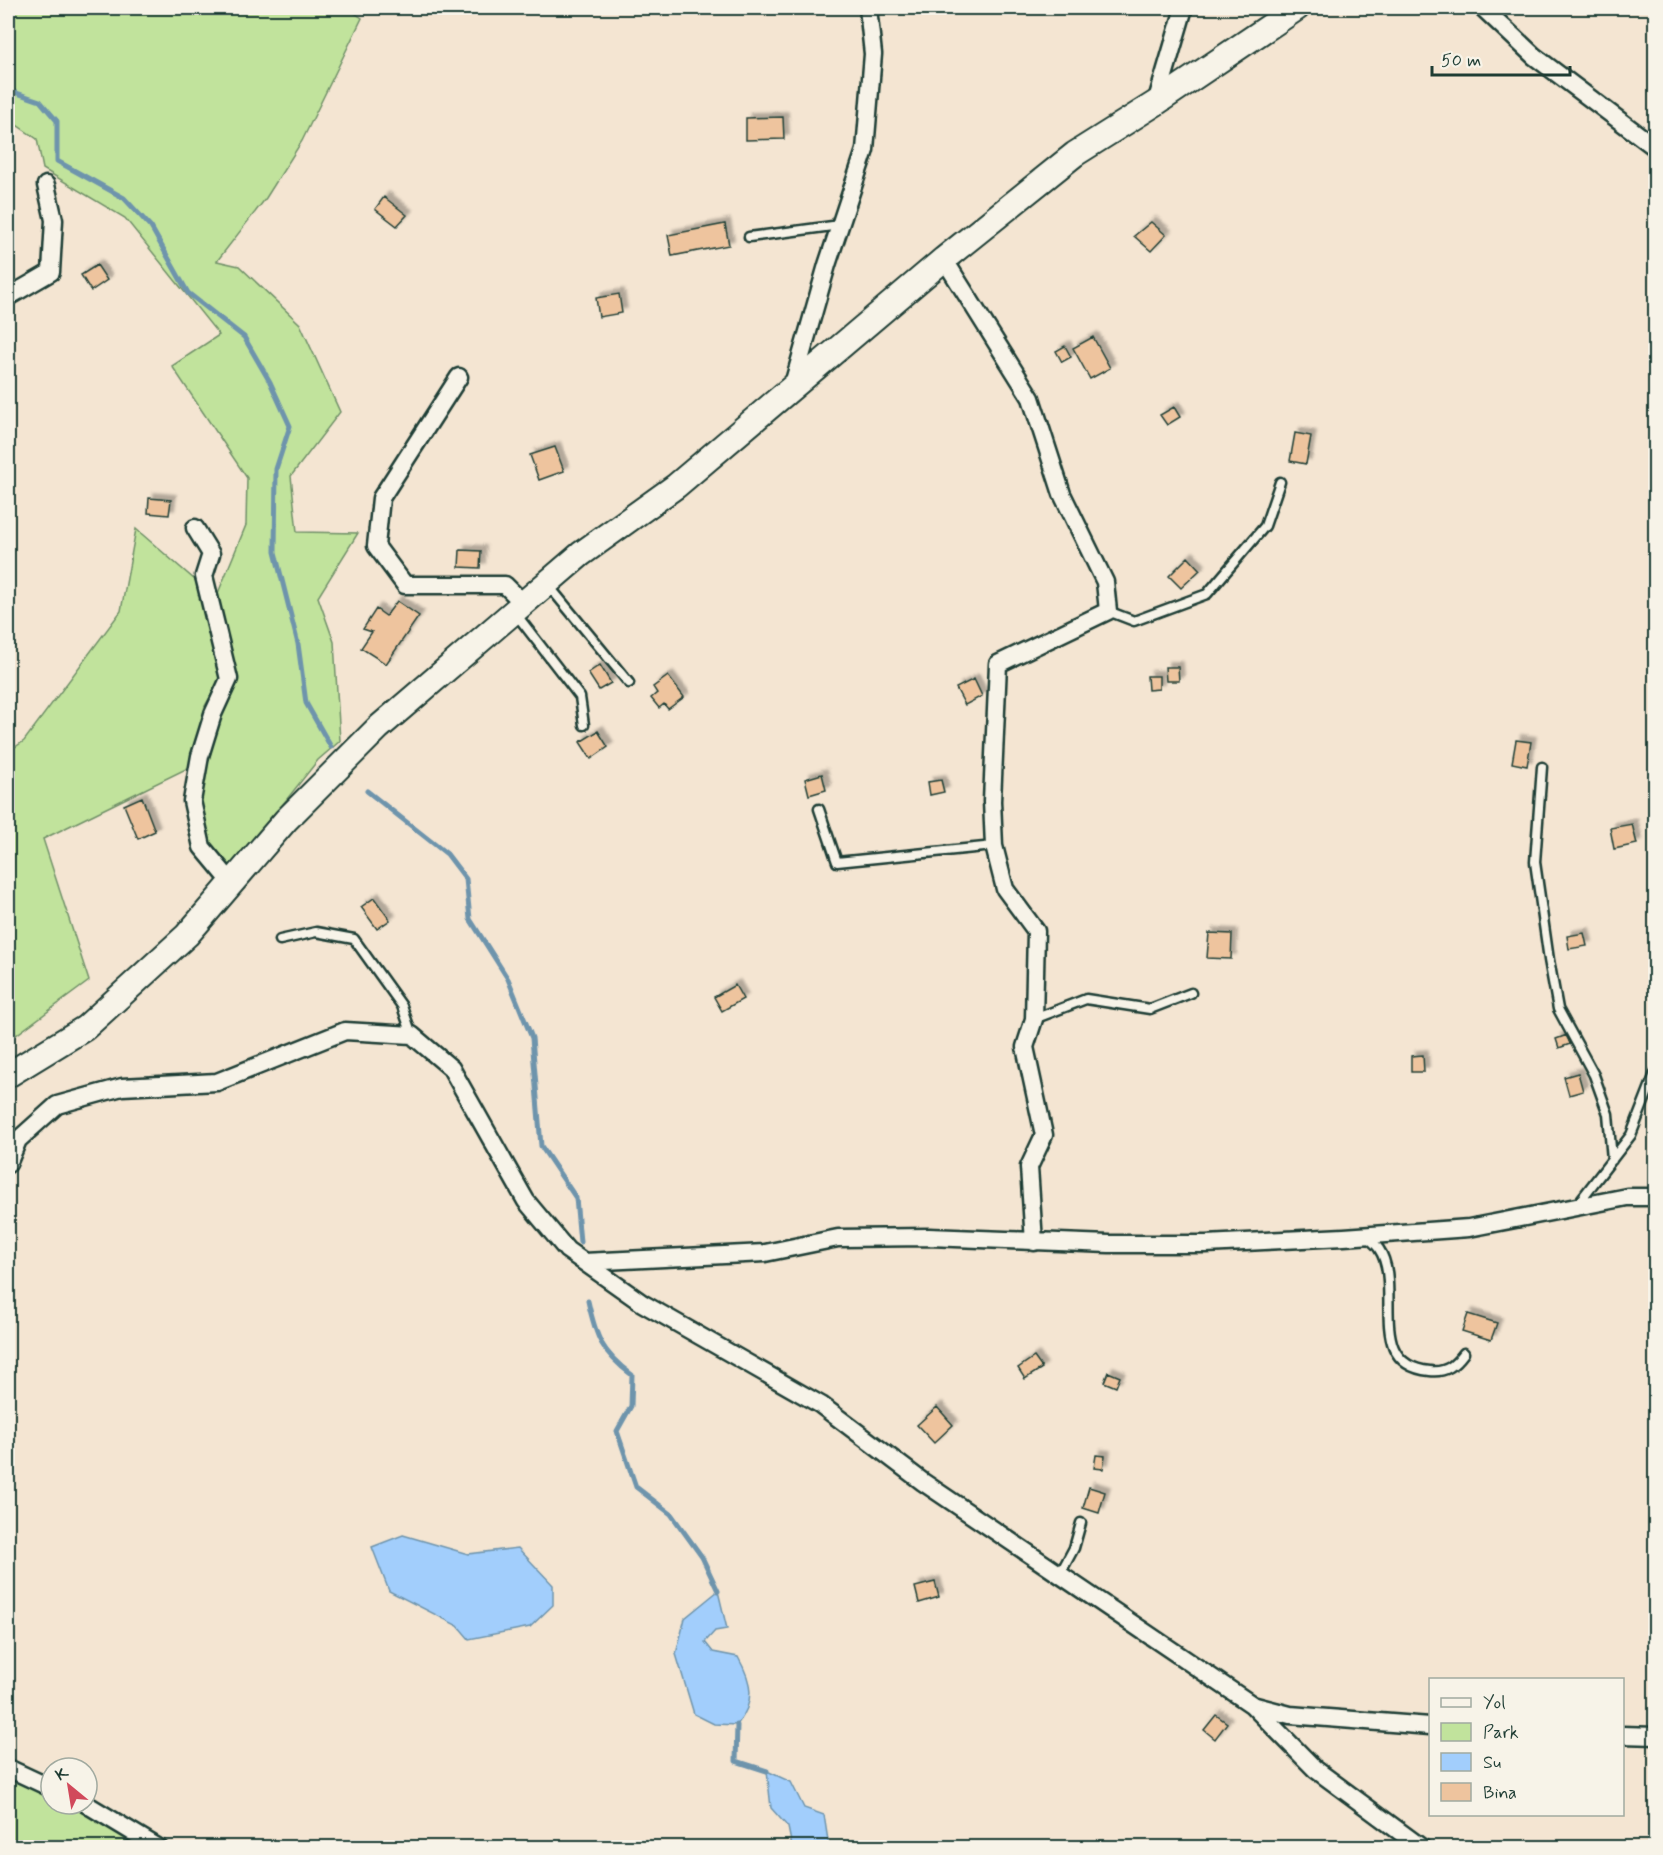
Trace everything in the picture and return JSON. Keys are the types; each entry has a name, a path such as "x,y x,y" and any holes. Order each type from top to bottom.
{"street":[{"path":"792,389 840,225 865,150 873,54 868,8"},
{"path":"1156,103 1184,8"},
{"path":"8,1075 85,1028 187,935 286,820 378,728 580,554 676,486 944,259 1075,154 1156,103 1297,8"},
{"path":"1483,8 1534,56 1656,148"},
{"path":"8,297 51,272 54,220 46,185"},
{"path":"944,259 1031,398 1062,494 1105,582 1108,611 998,664 992,801 994,846 1005,889 1036,931 1034,1019 1025,1047 1044,1135 1029,1167 1034,1242"},
{"path":"459,377 381,498 376,546 405,585 505,585 518,607"},
{"path":"195,528 211,554 204,576 229,679 213,714 200,756 192,801 202,847 232,883"},
{"path":"8,1164 18,1140 57,1105 122,1087 217,1082 345,1031 412,1035 451,1068 526,1201 567,1250 642,1303 821,1405 923,1482 1251,1704 1315,1769 1422,1848"},
{"path":"584,1262 765,1253 838,1238 928,1237 1034,1242 1206,1244 1366,1235 1469,1228 1627,1197 1656,1197"},
{"path":"1251,1704 1290,1715 1429,1726"},
{"path":"1624,1735 1656,1736"},
{"path":"8,1768 39,1782"},
{"path":"99,1812 159,1848"}],"lane":[{"path":"749,237 840,225"},
{"path":"1108,611 1134,621 1207,594 1265,526 1280,482"},
{"path":"546,583 629,683"},
{"path":"518,607 580,697 584,725"},
{"path":"1542,767 1535,862 1549,960 1558,1009 1594,1075 1608,1113 1612,1160"},
{"path":"819,809 837,862 994,846"},
{"path":"280,940 316,932 354,939 402,1006 412,1035"},
{"path":"1034,1019 1086,999 1150,1009 1191,993"},
{"path":"1574,1209 1631,1135 1656,1071"},
{"path":"1366,1235 1380,1249 1386,1270 1390,1336 1401,1360 1417,1370 1435,1372 1454,1367 1464,1353"},
{"path":"1060,1575 1074,1548 1082,1523"}],"green space":[{"path":"8,8 347,8 362,18 302,141 266,198 217,261 239,266 300,324 340,412 291,476 297,532 358,533 318,597 334,642 340,741 318,760 232,868 207,842 199,798 220,717 237,681 216,598 246,525 247,478 172,366 219,335 125,218 43,169 37,139 8,119"},
{"path":"136,529 203,587 223,674 205,706 190,767 43,839 89,981 8,1041 8,752 24,741 121,611"},
{"path":"8,1774 39,1789 39,1816 91,1816 148,1847 8,1847"}],"water":[{"path":"403,1535 468,1554 518,1548 553,1585 553,1605 530,1627 469,1639 458,1626 389,1591 372,1547"},
{"path":"718,1591 727,1629 715,1631 705,1642 713,1652 738,1657 746,1675 750,1691 749,1700 737,1725 714,1724 694,1714 676,1654 685,1618"},
{"path":"767,1771 791,1782 804,1808 824,1815 829,1847 792,1847 788,1827 771,1808"}],"building":[{"path":"783,117 784,139 746,140 746,118"},
{"path":"384,197 407,215 397,226 375,209"},
{"path":"1151,222 1166,235 1151,251 1134,236"},
{"path":"725,224 729,245 672,256 668,235"},
{"path":"97,265 107,280 91,291 81,275"},
{"path":"619,294 622,313 599,317 596,298"},
{"path":"1093,337 1110,368 1090,379 1073,348"},
{"path":"1065,346 1071,357 1062,362 1056,351"},
{"path":"1174,407 1180,417 1167,425 1160,415"},
{"path":"1295,433 1311,436 1306,464 1290,461"},
{"path":"555,447 564,471 539,480 530,455"},
{"path":"149,498 171,500 169,515 148,513"},
{"path":"460,550 481,551 480,568 459,567"},
{"path":"1188,557 1200,570 1181,588 1169,576"},
{"path":"397,601 419,616 386,664 361,648 372,632 363,629 376,609 386,616"},
{"path":"600,665 611,683 599,690 588,673"},
{"path":"1165,667 1178,667 1179,681 1166,681"},
{"path":"668,676 684,697 668,709 664,704 659,708 651,698 657,693 653,687"},
{"path":"1147,676 1159,676 1159,689 1148,690"},
{"path":"974,679 982,696 965,705 956,688"},
{"path":"598,731 608,747 591,759 580,742"},
{"path":"1516,740 1531,742 1527,766 1512,763"},
{"path":"822,774 826,790 809,795 805,779"},
{"path":"941,780 944,792 930,795 928,782"},
{"path":"142,797 155,831 138,839 124,805"},
{"path":"1632,824 1637,844 1614,849 1610,828"},
{"path":"374,898 390,920 377,929 361,907"},
{"path":"1209,933 1232,934 1231,959 1207,958"},
{"path":"1584,933 1587,946 1569,949 1567,936"},
{"path":"735,985 743,999 722,1011 714,997"},
{"path":"1567,1035 1570,1044 1559,1048 1556,1039"},
{"path":"1423,1055 1424,1072 1411,1072 1411,1056"},
{"path":"1578,1073 1583,1091 1569,1095 1564,1077"},
{"path":"1468,1314 1497,1323 1491,1340 1462,1331"},
{"path":"1034,1357 1042,1368 1025,1379 1018,1368"},
{"path":"1108,1372 1120,1377 1116,1387 1104,1382"},
{"path":"937,1407 953,1425 934,1443 917,1425"},
{"path":"1096,1455 1105,1456 1103,1469 1094,1468"},
{"path":"1089,1487 1105,1492 1099,1513 1083,1508"},
{"path":"935,1582 939,1597 919,1603 915,1587"},
{"path":"1216,1715 1227,1723 1215,1739 1204,1730"}],"waterway":[{"path":"8,90 40,101 57,121 57,161 124,198 151,227 188,293 244,337 270,382 290,426 276,469 275,552 298,644 306,703 331,747"},
{"path":"367,791 447,854 466,879 470,919 508,979 532,1038 541,1146 576,1198 580,1242"},
{"path":"588,1301 601,1343 613,1359 632,1375 631,1406 617,1431 636,1487 671,1514 702,1557 718,1591"},
{"path":"737,1725 736,1761 767,1771"}]}
